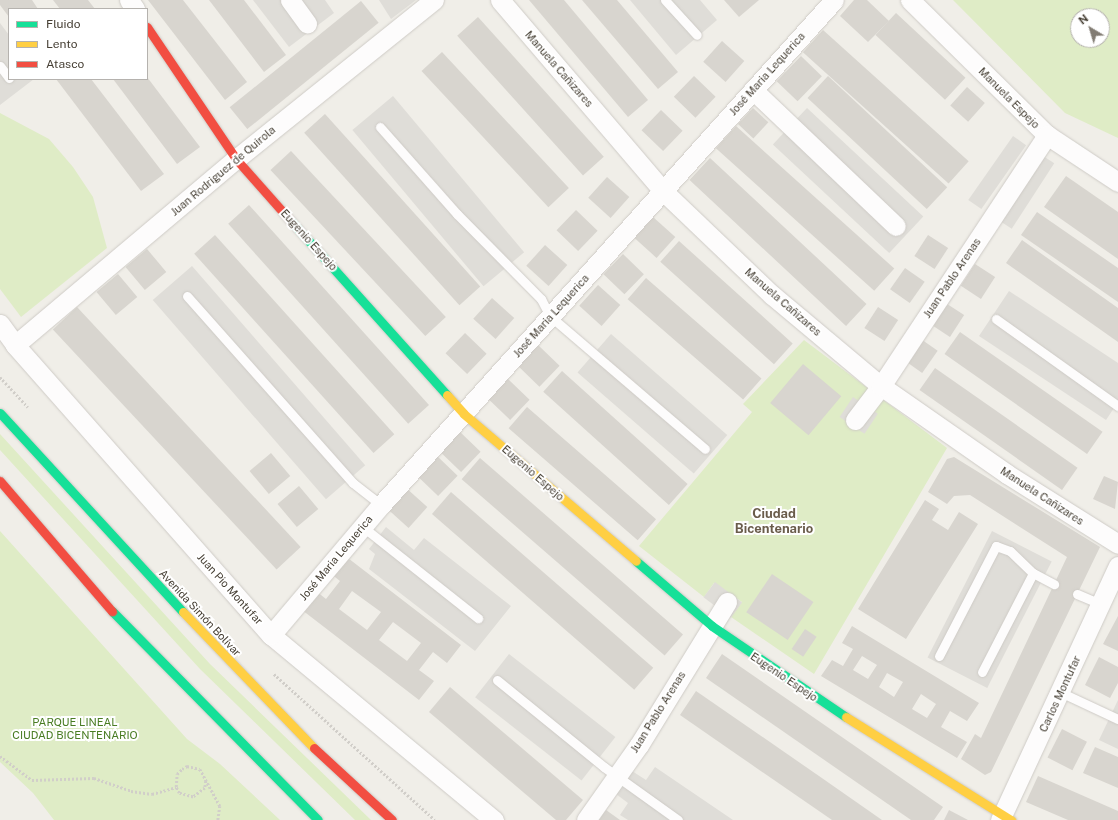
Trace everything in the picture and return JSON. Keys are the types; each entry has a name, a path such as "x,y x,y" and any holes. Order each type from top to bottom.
{"main road":[{"name":"Eugenio Espejo","path":"148,28 236,159 464,414 712,626 799,688 1004,818"},
{"name":"Avenida Simón Bolívar","path":"0,413 240,673 321,755 392,820"},
{"path":"0,481 96,595 318,820"}],"street":[{"path":"290,0 308,23"},
{"name":"Juan Rodriguez de Quirola","path":"15,345 236,159 434,0"},
{"name":"Manuela Cañizares","path":"500,0 663,190 772,295 881,386 1007,474 1118,544"},
{"name":"José Maria Lequerica","path":"271,635 381,506 834,0"},
{"name":"Manuela Espejo","path":"910,0 1047,135 1118,182"},
{"path":"752,90 896,226"},
{"name":"Juan Pablo Arenas","path":"855,420 881,386 1047,135"},
{"name":"Juan Pio Montufar","path":"0,324 15,345 271,635 494,820"},
{"name":"Carlos Montufar","path":"1004,818 1118,566"},
{"name":"Juan Pablo Arenas","path":"586,820 616,777 727,602"}],"lane":[{"path":"665,0 697,36"},
{"path":"0,66 8,77"},
{"path":"380,127 457,214 541,299 550,316 705,449"},
{"path":"187,296 353,483 381,506"},
{"path":"996,319 1118,406"},
{"path":"363,527 478,618"},
{"path":"939,656 994,548 1002,546 1010,551 1032,573 1054,584"},
{"path":"982,672 1032,573"},
{"path":"1077,594 1101,604"},
{"path":"497,680 616,777 678,820"},
{"path":"1060,692 1118,719"}],"path":[{"path":"0,377 32,412"},
{"path":"270,669 435,820"},
{"path":"0,756 32,780 94,778 131,791 152,794 176,787"},
{"path":"206,780 205,788 193,797 179,793 176,787 177,774 187,766 200,770 206,780 220,806 218,820"}],"green space":[{"path":"953,0 1118,0 1118,138 1065,113"},
{"path":"0,113 49,139 73,167 93,197 107,248 21,317 0,289"},
{"path":"804,340 947,448 814,674 731,617 742,602 714,583 704,597 639,546 752,412 743,404"},
{"path":"0,434 210,664 371,820 355,820 200,669 0,450"},
{"name":"PARQUE LINEAL CIUDAD BICENTENARIO","path":"0,531 187,739 220,764 280,820 54,820 33,793 0,762"}],"shaded area":[{"path":"253,0 325,0 334,13 289,47"},
{"path":"379,0 416,0 391,19"},
{"path":"630,0 700,0 717,20 676,55"},
{"path":"0,23 8,34 8,80 33,80 0,105"},
{"path":"393,96 524,252 484,286 352,130"},
{"path":"807,108 923,216 889,253 773,145"},
{"path":"1013,136 1026,145 981,209 968,200"},
{"path":"1040,154 1054,163 1012,229 998,219"},
{"path":"192,266 365,465 326,499 153,300"},
{"path":"1009,291 1118,363 1118,402 1106,420 979,336"},
{"path":"611,334 727,435 694,474 578,372"},
{"path":"853,397 878,414 864,434 840,417"},
{"path":"386,527 414,550 424,538 511,606 475,651 369,569 375,554 369,549"},
{"path":"992,531 1052,561 987,688 928,658"},
{"path":"715,582 742,602 731,618 704,597"},
{"path":"509,654 615,737 582,780 475,697"},
{"path":"1118,700 1118,749 1099,740"},
{"path":"655,767 733,820 628,820 620,815 628,803 616,794 632,771 646,780"}],"building":[{"path":"0,0 32,0 37,8 8,8 8,16 0,5"},
{"path":"53,0 88,0 94,8 59,8"},
{"path":"148,0 183,0 247,82 225,100"},
{"path":"209,0 244,0 286,55 264,72"},
{"path":"529,0 564,0 648,100 628,117"},
{"path":"582,0 617,0 678,72 658,89"},
{"path":"724,0 759,0 739,17"},
{"path":"854,0 867,0 889,21 868,42 840,16"},
{"path":"361,1 379,23 247,129 230,107"},
{"path":"896,13 965,78 945,100 876,35"},
{"path":"478,17 604,157 583,175 457,36"},
{"path":"823,30 969,161 949,183 803,52"},
{"path":"722,41 744,61 726,82 703,62"},
{"path":"442,52 569,188 548,207 422,71"},
{"path":"801,56 822,76 798,101 777,81"},
{"path":"694,76 716,97 695,118 674,97"},
{"path":"828,76 947,187 927,209 808,98"},
{"path":"148,78 200,147 177,164 114,80 148,80"},
{"path":"57,80 92,80 164,174 141,191"},
{"path":"967,87 985,103 968,122 950,106"},
{"path":"753,108 768,122 753,138 738,124"},
{"path":"661,110 683,131 663,151 642,130"},
{"path":"325,114 480,286 459,305 304,133"},
{"path":"736,126 894,269 874,291 716,148"},
{"path":"291,151 446,317 425,336 271,170"},
{"path":"710,158 867,304 846,326 690,180"},
{"path":"1066,176 1118,212 1118,259 1044,207"},
{"path":"607,177 629,197 611,218 588,198"},
{"path":"249,205 429,405 408,424 228,224"},
{"path":"576,210 598,231 578,251 557,230"},
{"path":"1037,212 1118,268 1118,302 1021,235"},
{"path":"653,217 675,237 657,258 634,238"},
{"path":"215,235 394,434 374,453 194,254"},
{"path":"928,235 948,248 935,269 914,256"},
{"path":"1022,240 1118,308 1118,342 1006,263"},
{"path":"679,241 793,343 774,364 660,262"},
{"path":"545,245 567,265 549,286 526,266"},
{"path":"147,249 166,272 145,290 126,267"},
{"path":"623,254 644,274 624,294 604,274"},
{"path":"975,264 995,277 981,299 961,286"},
{"path":"905,268 925,282 910,303 890,289"},
{"path":"118,274 137,297 116,315 97,292"},
{"path":"646,278 761,378 743,400 628,299"},
{"path":"598,285 620,305 602,326 579,306"},
{"path":"492,298 514,318 496,339 473,319"},
{"path":"944,302 964,315 950,337 930,324"},
{"path":"77,307 301,547 277,569 53,330"},
{"path":"878,307 898,320 885,341 864,328"},
{"path":"960,332 1103,432 1087,454 945,354"},
{"path":"465,333 487,354 467,374 446,353"},
{"path":"918,337 938,351 922,373 903,359"},
{"path":"538,345 560,366 539,387 518,366"},
{"path":"803,364 841,396 809,435 770,403"},
{"path":"935,368 1078,468 1062,490 920,390"},
{"path":"562,371 688,484 669,505 543,392"},
{"path":"508,379 530,400 510,420 489,399"},
{"path":"527,407 656,519 638,540 509,428"},
{"path":"459,431 481,452 461,472 440,451"},
{"path":"271,453 290,476 269,494 250,471"},
{"path":"436,455 458,476 438,496 417,475"},
{"path":"954,457 1100,547 991,772 985,775 961,759 975,734 981,738 1067,557 970,495 954,496 947,504 928,492 947,459"},
{"path":"480,458 683,634 665,656 462,479"},
{"path":"1104,476 1118,482 1115,509 1093,499"},
{"path":"299,486 318,509 297,527 278,504"},
{"path":"405,487 427,507 409,528 386,508"},
{"path":"451,492 653,668 634,690 432,514"},
{"path":"925,500 939,509 932,520 948,530 959,512 978,524 906,639 858,609"},
{"path":"344,555 461,645 447,663 433,652 419,670 434,681 419,700 302,610 316,591 326,599 340,581 330,573","holes":["352,591 381,612 367,630 339,609","393,622 421,643 407,661 379,640"]},
{"path":"772,574 813,602 788,640 746,612"},
{"path":"1118,616 1118,651 1103,644"},
{"path":"852,626 979,703 967,721 950,711 941,727 967,742 957,758 821,676 832,660 843,666 853,649 842,643","holes":["862,656 877,665 868,679 853,670","887,673 903,682 894,697 879,687","921,694 936,704 927,718 912,709"]},
{"path":"805,629 817,637 803,657 792,649"},
{"path":"722,654 943,807 934,820 911,820 706,678"},
{"path":"1099,657 1118,667 1118,683 1110,698 1085,685"},
{"path":"450,687 583,800 566,820 556,820 429,712"},
{"path":"696,691 882,820 832,820 729,749 680,715"},
{"path":"1062,729 1087,742 1072,770 1047,758"},
{"path":"1095,747 1118,757 1118,788 1083,773"},
{"path":"1038,776 1118,811 1118,820 1068,820 1026,802"},
{"path":"606,810 620,820 599,820"},
{"path":"949,810 968,820 944,820"}],"traffic: fast":[{"path":"290,220 447,395"},
{"path":"0,413 183,612"},
{"path":"636,561 712,626 846,717"},
{"path":"112,611 318,820"}],"traffic: slow":[{"path":"447,395 464,414 636,561"},
{"path":"183,612 314,748"},
{"path":"846,717 1011,820"}],"traffic: jam":[{"path":"148,28 236,159 290,220"},
{"path":"0,481 112,611"},
{"path":"314,748 392,820"}],"district":[{"name":"Ciudad Bicentenario","path":"774,522"}]}
